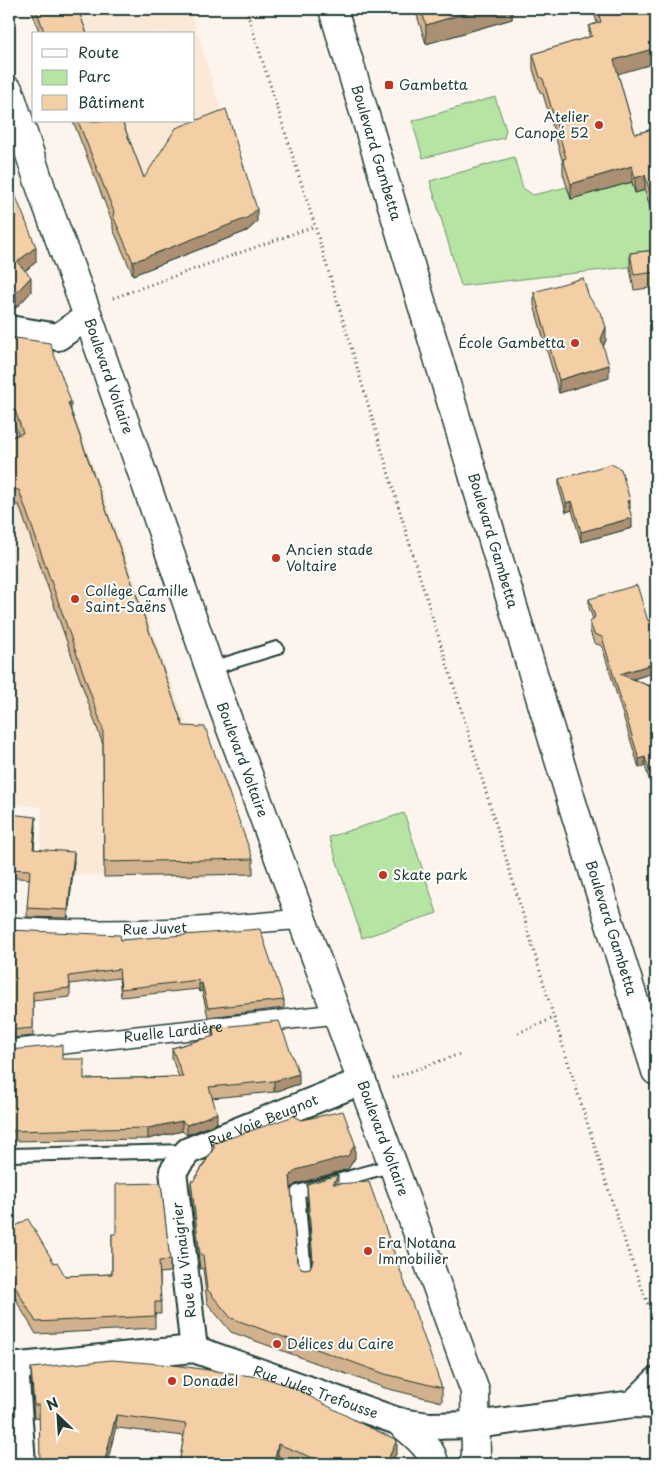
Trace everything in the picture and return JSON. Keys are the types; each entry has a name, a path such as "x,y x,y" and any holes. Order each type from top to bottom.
{"main road":[{"name":"Boulevard Gambetta","path":"333,9 570,796 656,1071"},
{"name":"Boulevard Voltaire","path":"9,91 43,194 88,316 209,669 337,1014 373,1081 394,1165 475,1391 476,1458 473,1464"},
{"path":"400,1422 425,1446 433,1458 434,1464"}],"street":[{"path":"9,329 58,337 88,316"},
{"name":"Rue Juvet","path":"9,927 59,931 200,928 302,919"},
{"name":"Ruelle Lardière","path":"9,1050 337,1014"},
{"name":"Rue Voie Beugnot","path":"180,1161 373,1081"},
{"name":"Rue du Vinaigrier","path":"180,1161 194,1350"},
{"name":"Rue Jules Trefousse","path":"12,1366 194,1350 400,1422 429,1426 475,1425 645,1404"},
{"path":"12,1366 22,1464"},
{"path":"645,1404 656,1381"}],"lane":[{"path":"209,669 277,648"},
{"path":"9,1155 180,1161"},
{"path":"305,1275 298,1192 394,1165"}],"path":[{"path":"246,9 315,226 554,1018 627,1248 656,1326"},
{"path":"116,296 315,226"},
{"path":"518,1033 554,1018"},
{"path":"373,1081 460,1054"}],"shaded area":[{"path":"31,9 190,9 256,223 247,231 170,261 136,273 131,270 113,229 114,225 73,122 195,122 195,32 39,32"},
{"name":"Collège Camille Saint-Saëns","path":"75,416 194,744 207,878 39,874 42,807 9,804 9,454 29,451 17,426"}],"green space":[{"path":"495,97 506,130 504,138 423,158 412,121"},
{"path":"514,157 523,188 533,195 567,187 571,199 632,182 635,193 645,190 656,228 656,264 461,286 430,181"},
{"name":"Skate park","path":"404,813 437,913 362,938 329,837"}],"building":[{"path":"36,9 78,9 86,32 44,32"},
{"path":"421,9 479,9 426,25"},
{"path":"597,9 656,9 656,48 614,60 635,134 656,128 656,213 645,175 635,178 632,166 571,184 563,159 566,158 543,79 540,77 533,54 592,36 589,26 601,22"},
{"path":"226,109 257,209 247,218 133,262 113,216 114,212 78,122 122,122 144,178 176,128"},
{"path":"11,184 36,247 17,262 31,277 16,293 9,292 9,187"},
{"path":"656,250 656,272 634,275 630,253"},
{"name":"École Gambetta","path":"583,278 589,297 601,312 606,327 601,339 609,365 559,380 534,292"},
{"path":"9,337 50,343 71,402 68,403 183,726 205,727 253,859 104,862 103,729 19,490 9,489 9,438 23,433 9,393"},
{"path":"611,464 621,469 630,500 627,501 632,518 581,532 572,501 566,503 559,479"},
{"path":"637,585 648,621 653,620 656,632 656,663 620,674 656,689 656,793 645,757 639,759 602,637 594,634 590,622 595,617 589,599"},
{"path":"9,814 36,817 33,849 74,852 68,910 27,908 30,870 9,869"},
{"path":"260,929 284,1000 208,1008 202,983 199,984 198,980 121,989 119,969 69,976 70,988 33,992 33,1028 11,1030 9,930 120,935 121,940"},
{"path":"279,1021 299,1074 274,1081 209,1087 217,1113 187,1125 182,1121 148,1128 9,1131 9,1050 62,1045 62,1059 84,1059 84,1079 183,1077 172,1048 214,1036 212,1028"},
{"path":"343,1111 355,1144 348,1156 296,1170 290,1176 297,1262 301,1268 305,1269 310,1268 313,1261 307,1184 338,1175 333,1184 369,1182 442,1388 385,1374 231,1318 207,1289 203,1255 200,1255 191,1181 194,1181 215,1146 212,1144 294,1116 302,1120"},
{"path":"161,1183 170,1260 159,1261 161,1302 155,1302 155,1316 36,1322 13,1283 15,1282 9,1271 9,1230 28,1219 54,1263 57,1262 65,1276 112,1274 112,1234 116,1234 116,1184"},
{"path":"112,1360 173,1365 265,1378 292,1387 397,1440 389,1457 401,1464 328,1464 278,1444 274,1464 179,1464 186,1424 116,1415 104,1464 40,1464 39,1405 34,1405 31,1368"}],"place":[{"name":"Gambetta","path":"389,85"},
{"name":"Atelier Canopé 52","path":"599,125"},
{"name":"École Gambetta","path":"575,343"},
{"name":"Ancien stade Voltaire","path":"276,558"},
{"name":"Collège Camille Saint-Saëns","path":"75,599"},
{"name":"Skate park","path":"383,875"},
{"name":"Era Notana Immobilier","path":"368,1251"},
{"name":"Délices du Caire","path":"277,1344"},
{"name":"Donadel","path":"172,1381"}]}
